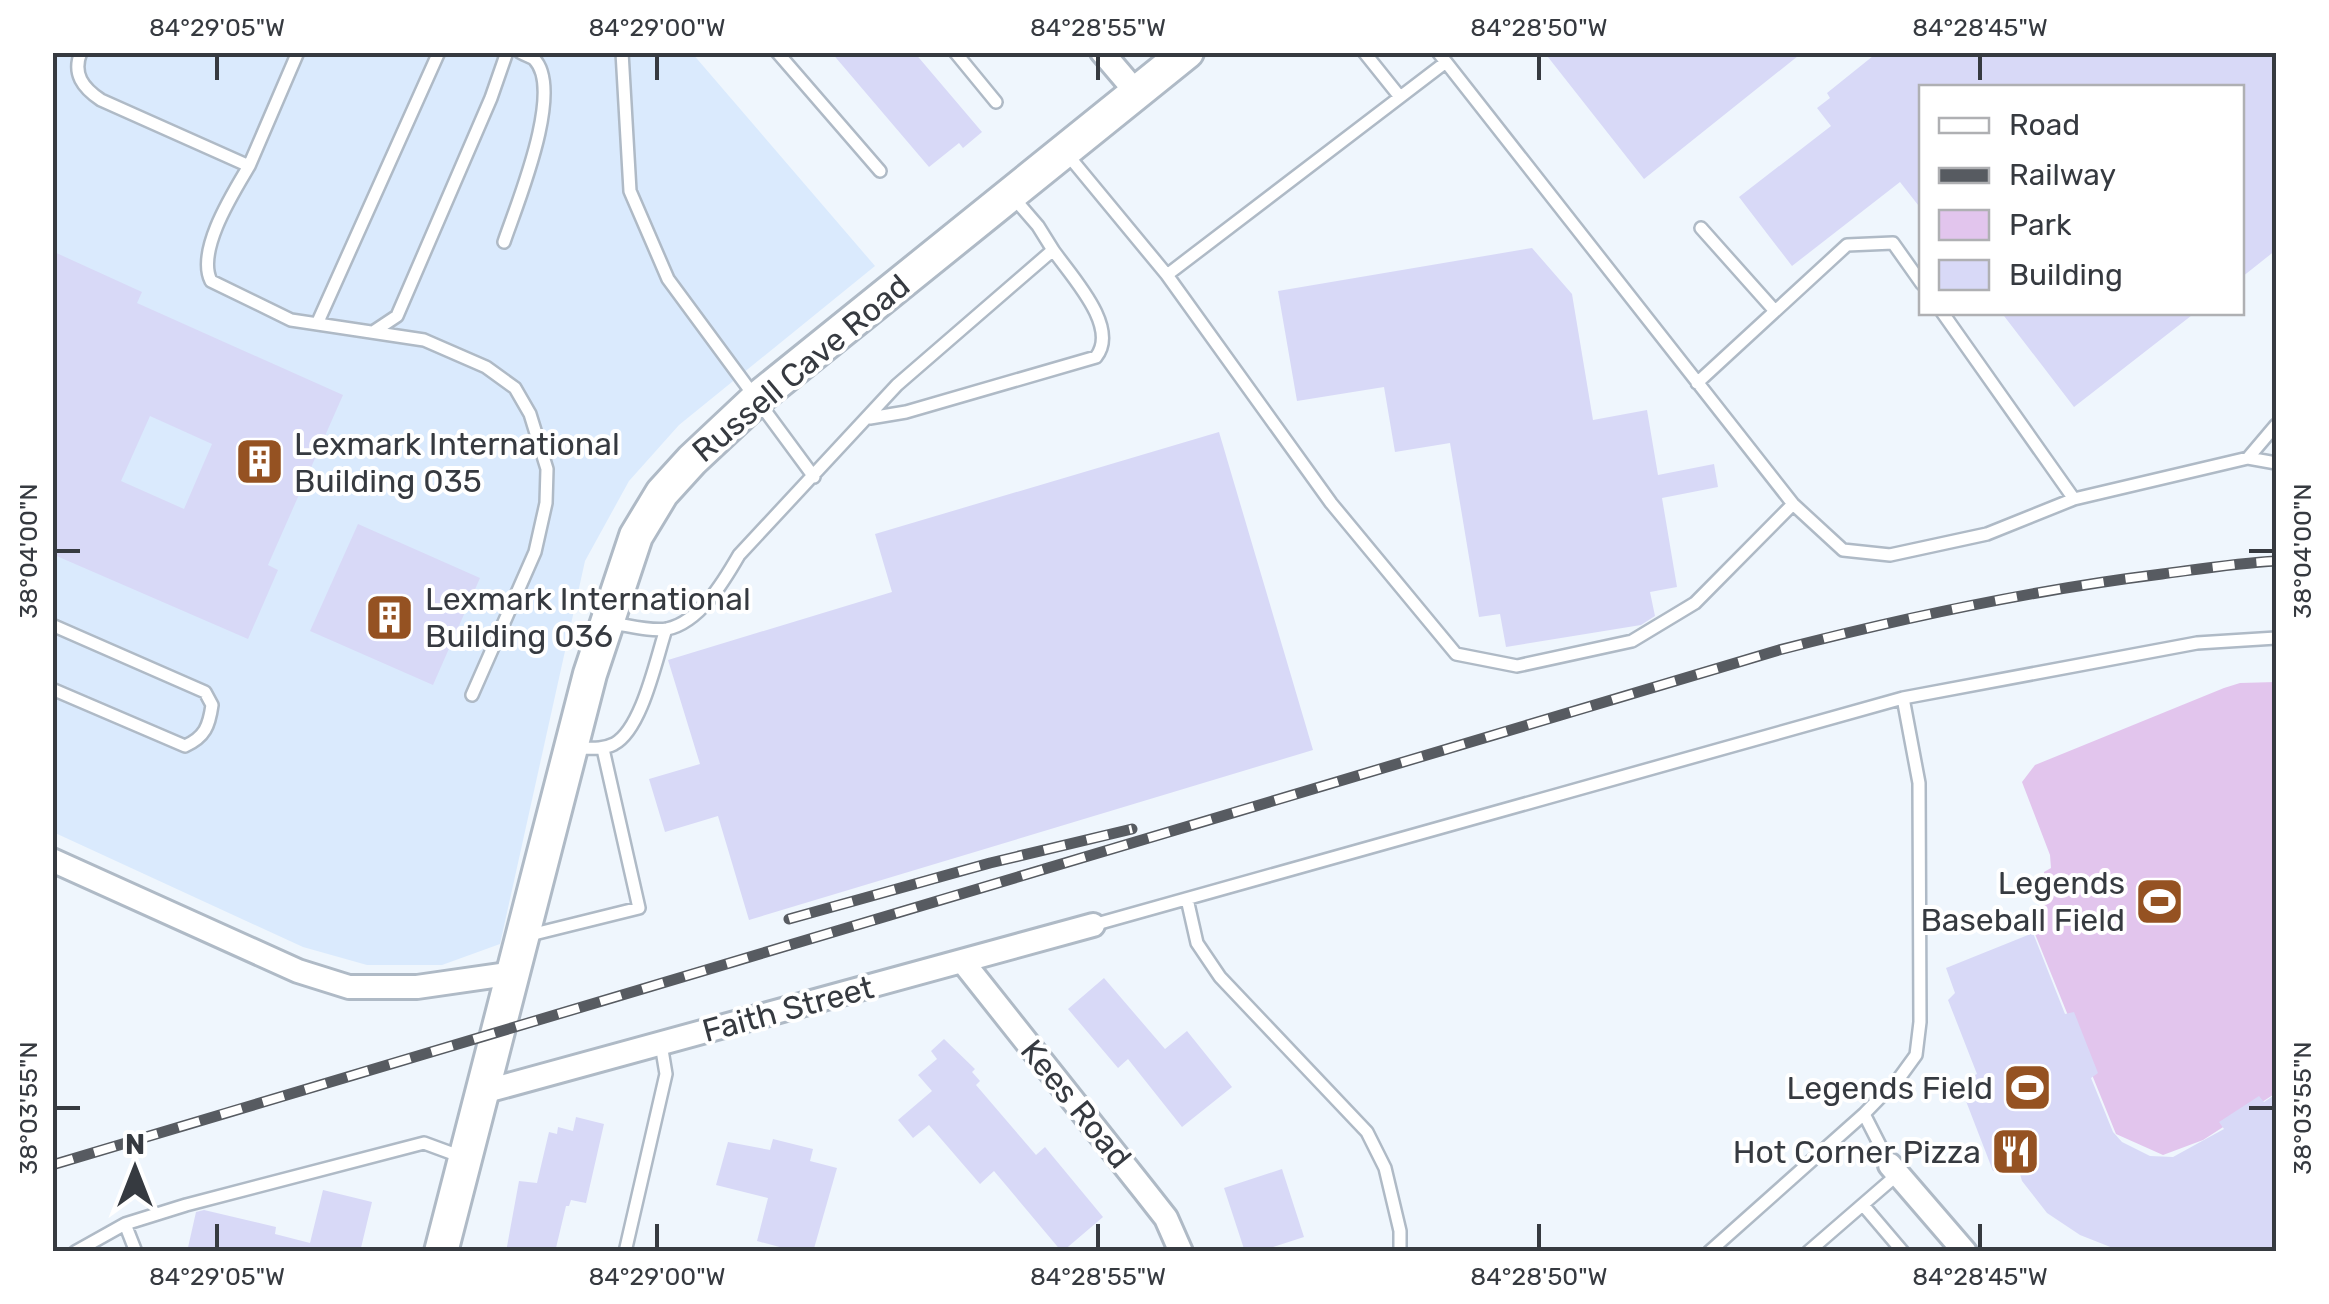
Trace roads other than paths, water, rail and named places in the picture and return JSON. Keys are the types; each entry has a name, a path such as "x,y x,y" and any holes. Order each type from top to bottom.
{"street":[{"path":"1102,52 1136,92"},
{"name":"Russell Cave Road","path":"441,1252 522,938 587,748 606,622 636,536 662,494 758,398 1187,52"},
{"path":"52,860 298,971 349,987 417,987 514,973"},
{"name":"Faith Street","path":"483,1092 1093,925"},
{"name":"Kees Road","path":"963,962 1166,1218 1181,1252"},
{"path":"1894,1169 1966,1252"}],"lane":[{"path":"81,52 76,64 78,77 101,100 249,166"},
{"path":"298,52 206,254 206,270 210,281 291,320 424,340 486,366 515,388 530,414 547,469 546,502 535,552 472,695"},
{"path":"316,324 439,52"},
{"path":"373,332 396,316 491,98 507,52"},
{"path":"504,242 544,125 541,73 534,58 520,52"},
{"path":"622,52 630,191 668,279 814,476"},
{"path":"778,52 880,170"},
{"path":"955,52 996,102"},
{"path":"1364,52 1400,97"},
{"path":"1167,275 1400,97 1442,57 1793,504 1843,550 1890,555 1987,534 2074,498 2248,458 2276,463"},
{"path":"1065,150 1167,275 1331,502 1456,654 1517,666 1632,641 1695,604 1793,504"},
{"path":"870,418 906,412 1096,357 1102,350 1102,322 1038,226 1010,194"},
{"path":"1701,228 1775,311"},
{"path":"1696,382 1847,245 1893,243 1919,280"},
{"path":"606,622 666,629 688,619 722,586 739,555 898,386 1052,250"},
{"path":"1944,315 2074,498"},
{"path":"2248,458 2276,426"},
{"path":"52,625 204,692 212,704 209,724 200,740 185,746 52,689"},
{"path":"522,938 639,908 587,748 619,742 635,723 666,629"},
{"path":"1093,925 1902,698 2198,643 2276,638"},
{"path":"1708,1252 1864,1114 1916,1054 1920,1022 1919,783 1902,698"},
{"path":"1186,899 1197,943 1220,977 1367,1132 1384,1168 1400,1231 1400,1252"},
{"path":"625,1252 666,1074 661,1044"},
{"path":"1808,1252 1863,1205 1894,1169 1864,1114"},
{"path":"75,1252 124,1224 424,1143 466,1158"},
{"path":"1863,1205 1903,1252"},
{"path":"124,1224 136,1252"}],"railway":[{"path":"52,1165 1779,650 2018,596 2276,561"},
{"path":"789,919 990,863 1132,829"}],"place":[{"name":"Lexmark International Building 035","path":"259,462"},
{"name":"Lexmark International Building 036","path":"390,617"},
{"name":"Legends Baseball Field","path":"2160,901"},
{"name":"Legends Field","path":"2028,1088"},
{"name":"Hot Corner Pizza","path":"2016,1152"}]}
